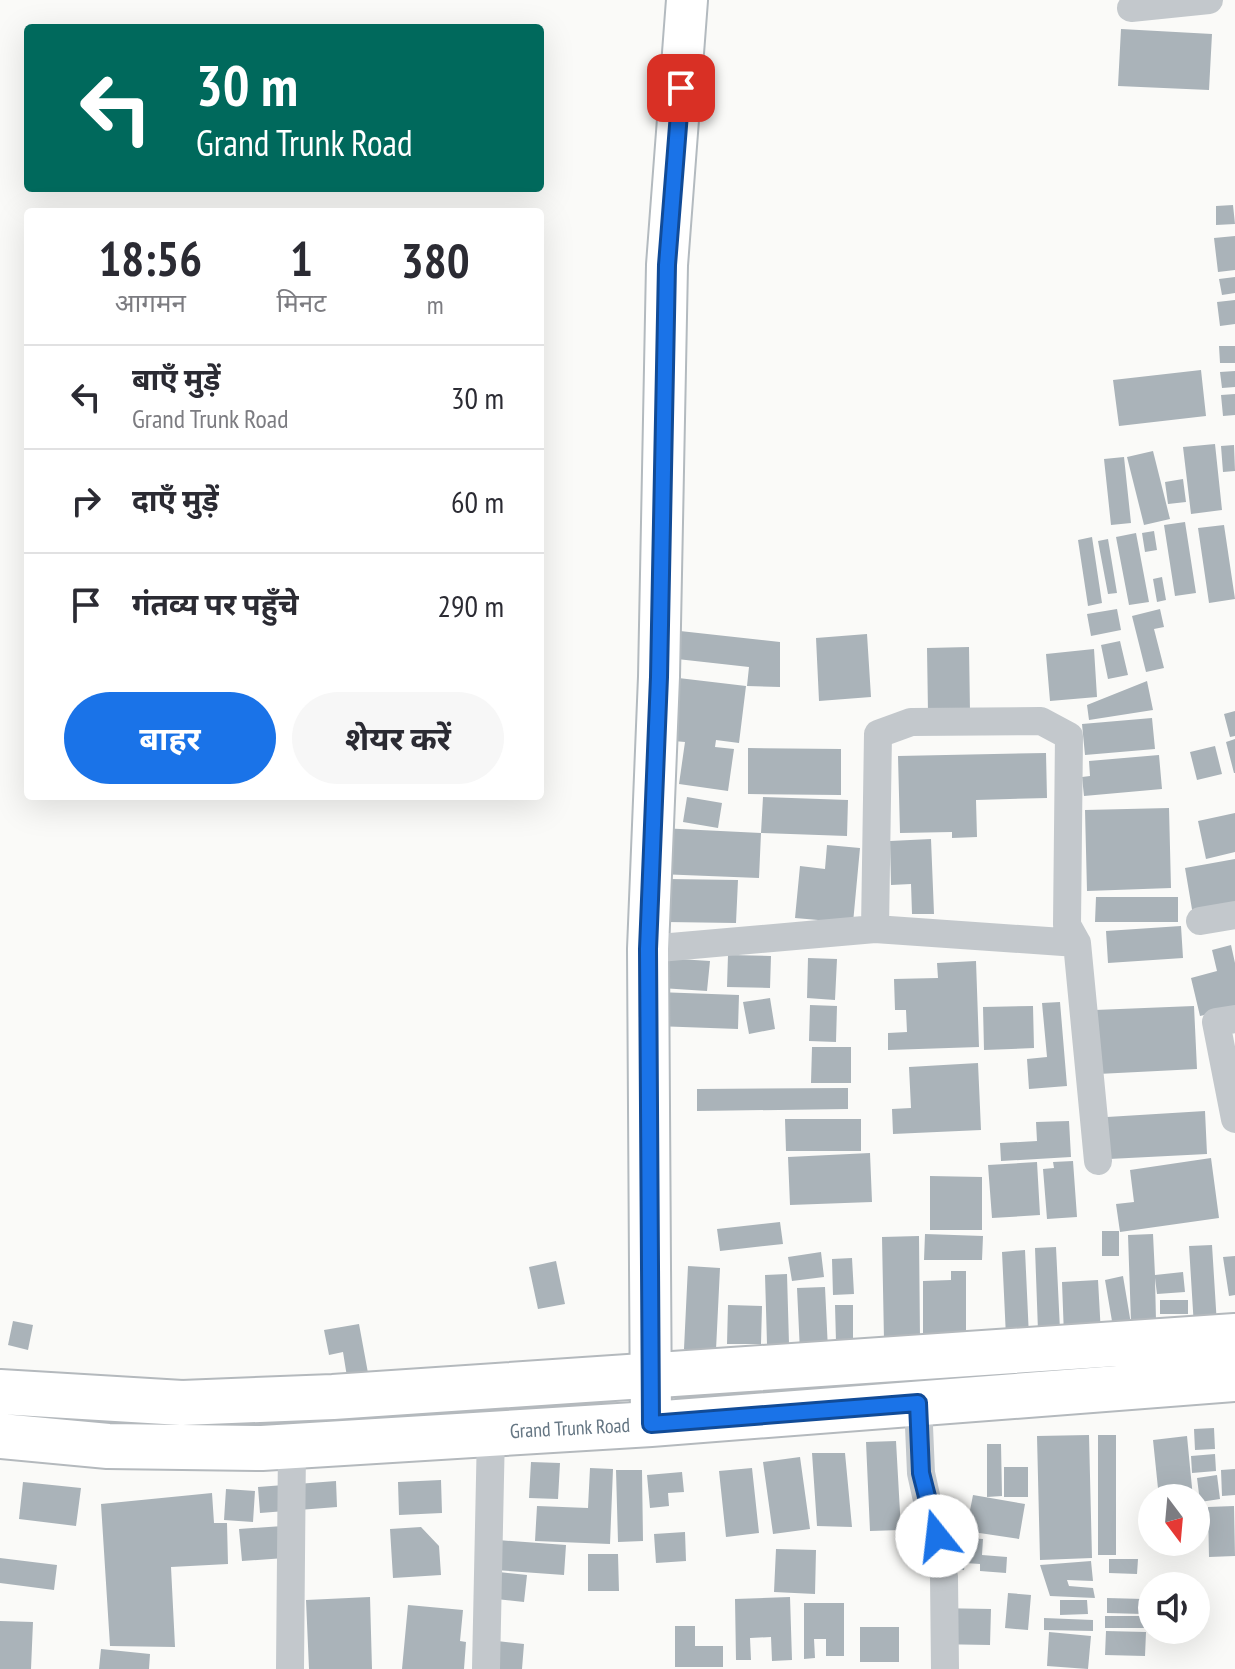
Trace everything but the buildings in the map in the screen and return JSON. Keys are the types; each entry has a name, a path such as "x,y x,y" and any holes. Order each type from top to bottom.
{"highway":[{"path":"0,1392 182,1403 333,1397 1235,1336"},
{"name":"Grand Trunk Road","path":"0,1436 108,1446 292,1445 651,1424 1235,1379"}],"street":[{"path":"651,1424 648,949 659,677 667,265 687,0"},
{"path":"1131,8 1209,0"},
{"path":"875,929 878,734 911,722 1041,721 1069,736 1067,925 1077,943 1098,1161"},
{"path":"1200,921 1235,915"},
{"path":"648,949 875,929 1077,943"},
{"path":"1235,1019 1216,1022 1235,1119"},
{"path":"918,1403 921,1473 944,1577 945,1669"},
{"path":"486,1669 491,1431"},
{"path":"290,1669 292,1445"}],"route":[{"path":"681,88 667,265 659,677 648,949 651,1424 918,1403 921,1473 937,1536"}]}
